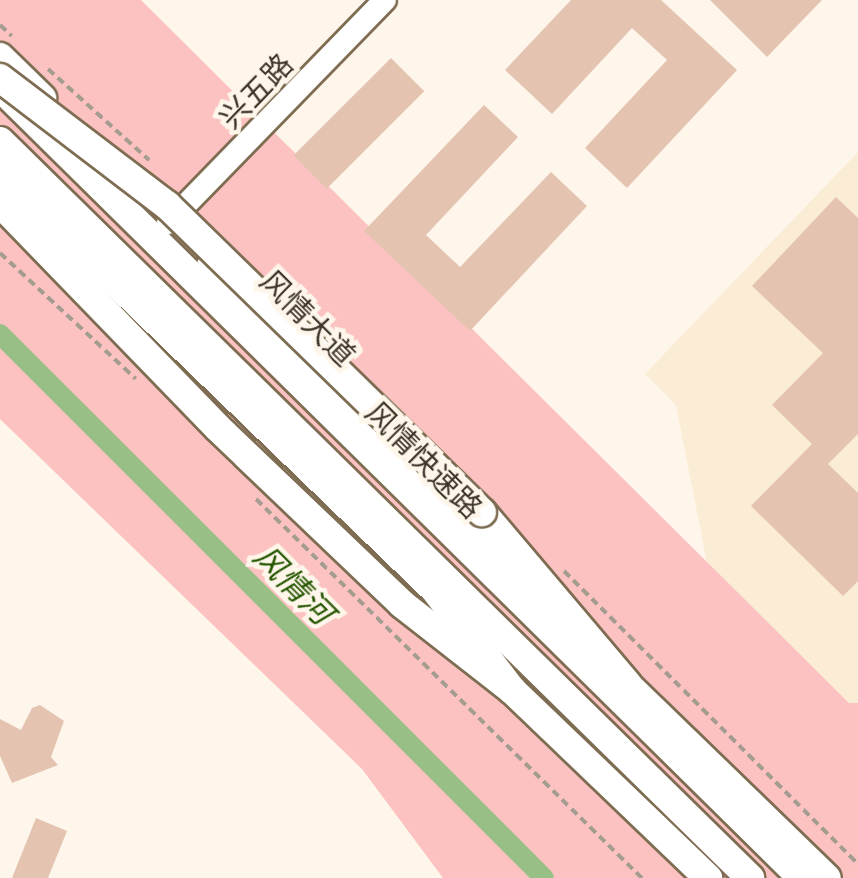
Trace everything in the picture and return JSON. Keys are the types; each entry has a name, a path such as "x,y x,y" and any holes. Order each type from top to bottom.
{"main road":[{"name":"风情大道","path":"0,57 826,878"},
{"path":"0,78 168,204 482,512 630,686"},
{"name":"风情快速路","path":"0,88 802,878"},
{"path":"0,141 750,878"},
{"path":"0,171 434,590 512,690"},
{"path":"0,203 218,428 402,604 512,690 708,878"}],"street":[{"name":"兴五路","path":"168,223 386,0"}],"path":[{"path":"0,253 142,385"},
{"path":"255,498 642,878"}],"shaded area":[{"path":"0,0 141,0 849,703 858,703 858,878 443,878 362,769 0,419"},
{"path":"858,152 858,703 849,703 707,563 676,405 645,374"}],"building":[{"path":"571,0 661,0 737,70 627,188 585,148 667,60 632,28 552,114 505,70"},
{"path":"710,0 822,0 767,57"},
{"path":"391,58 424,91 327,189 293,156"},
{"path":"484,105 518,137 426,235 460,267 551,172 587,206 470,331 364,231"},
{"path":"836,197 858,218 858,434 828,464 858,493 858,581 843,596 751,506 812,444 772,405 823,353 752,286"},
{"path":"40,705 64,721 51,757 58,765 12,783 0,756 0,719 21,730 32,708"},
{"path":"36,818 67,831 48,878 12,878"}],"waterway":[{"name":"风情河","path":"0,334 544,878"}]}
